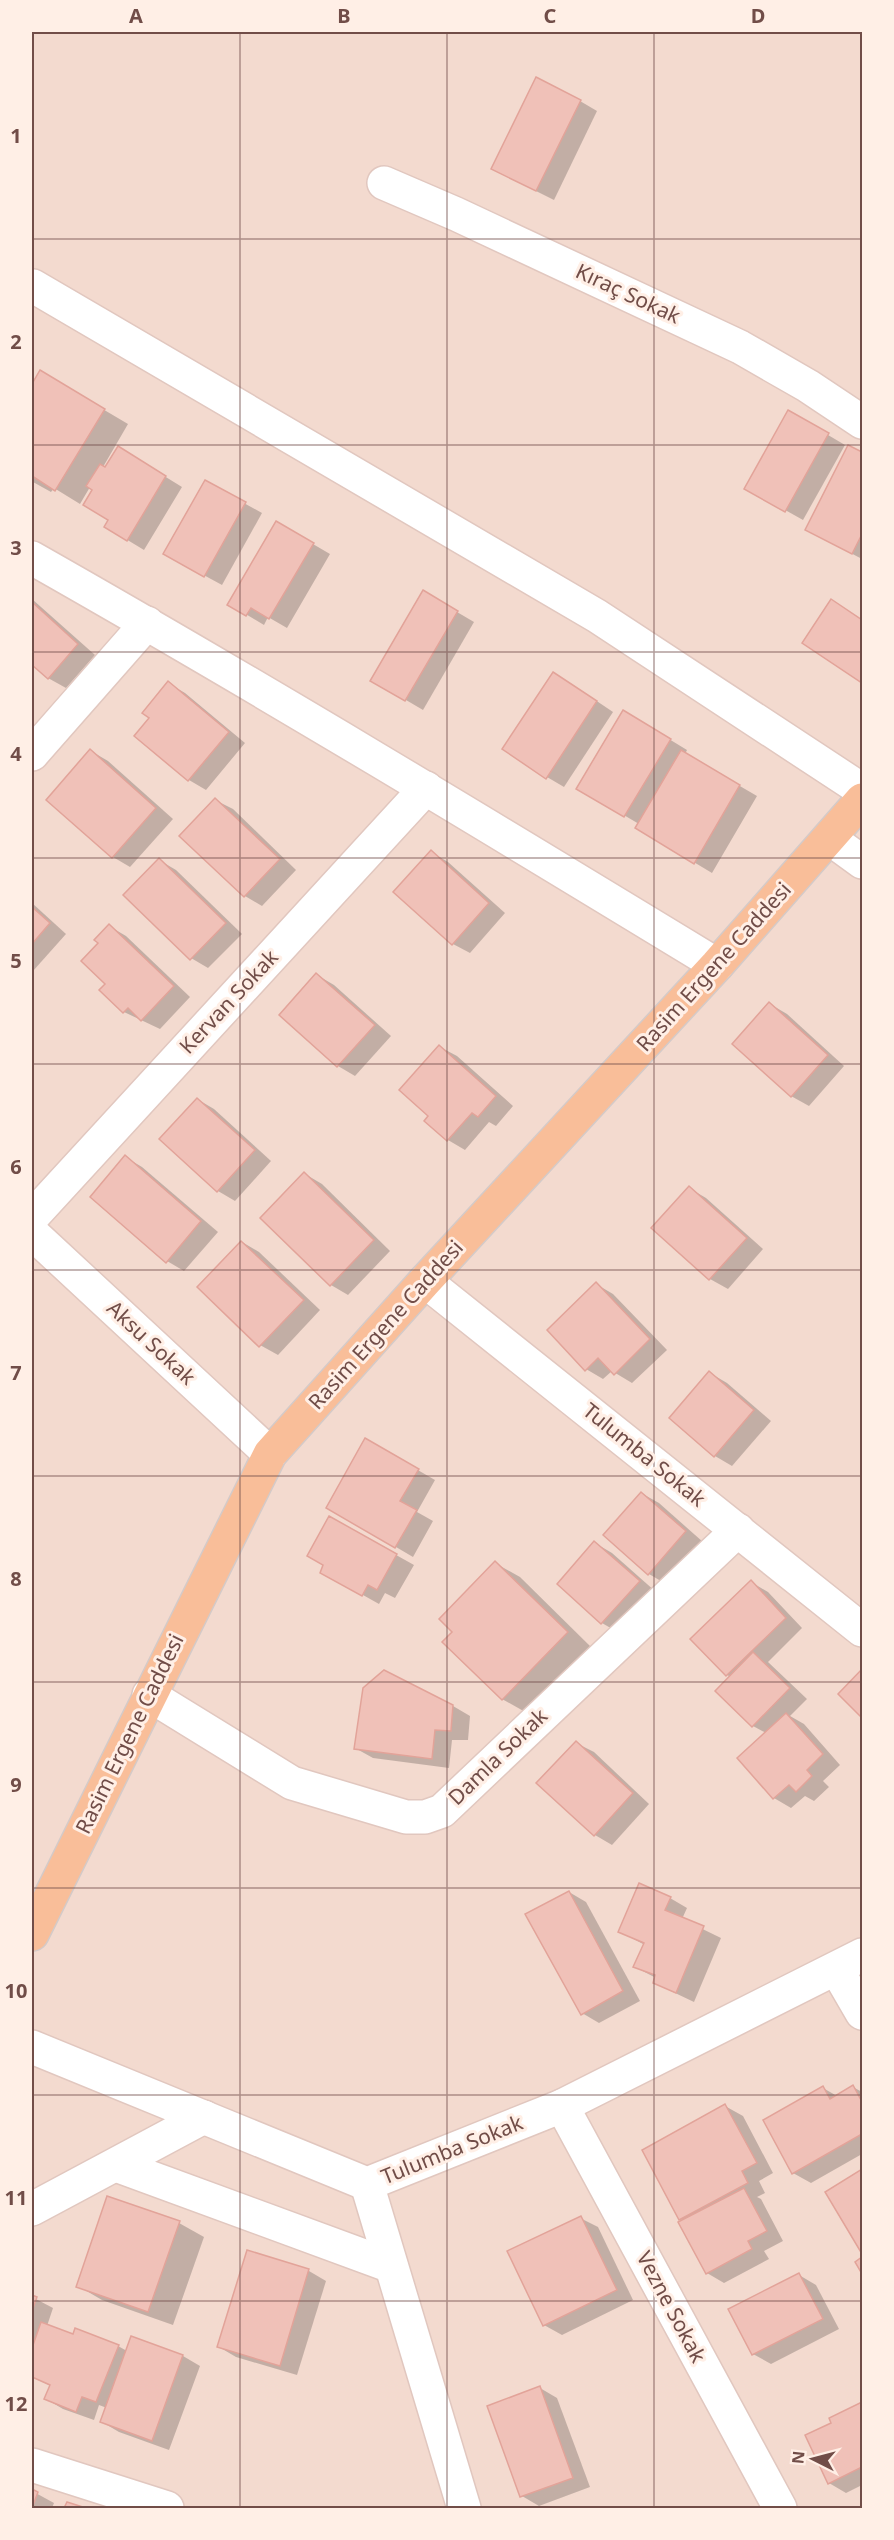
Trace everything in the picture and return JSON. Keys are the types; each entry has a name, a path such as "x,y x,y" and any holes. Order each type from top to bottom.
{"main road":[{"name":"Rasim Ergene Caddesi","path":"32,1934 270,1454 425,1281 717,965 862,800"}],"street":[{"name":"Kıraç Sokak","path":"384,183 740,346 800,380 862,422"},
{"path":"32,287 597,616 862,790"},
{"path":"32,558 147,623 426,788 717,965"},
{"path":"32,754 147,623"},
{"name":"Kervan Sokak","path":"32,1217 426,788"},
{"path":"829,838 862,862"},
{"name":"Aksu Sokak","path":"32,1233 270,1454"},
{"name":"Tulumba Sokak","path":"425,1281 862,1630"},
{"name":"Damla Sokak","path":"149,1695 292,1784 397,1815 425,1817 442,1811 738,1530"},
{"path":"850,1963 862,2013"},
{"name":"Tulumba Sokak","path":"32,2047 367,2184 562,2106 850,1963"},
{"name":"Vezne Sokak","path":"562,2106 780,2508"},
{"path":"32,2209 204,2117"},
{"path":"116,2165 391,2266"},
{"path":"367,2184 464,2508"},
{"path":"32,2465 167,2508"}],"shaded area":[{"path":"32,32 862,32 862,2508 32,2508"}],"building":[{"path":"536,77 581,100 536,191 491,169"},
{"path":"40,370 105,409 55,491 32,476 32,384"},
{"path":"788,410 829,433 785,512 744,489"},
{"path":"848,445 862,452 862,534 852,554 805,530"},
{"path":"118,446 166,476 127,541 104,527 108,520 83,505 92,490 86,486 100,464 105,467"},
{"path":"205,480 246,502 204,577 163,554"},
{"path":"276,521 314,543 269,619 251,608 246,616 227,605"},
{"path":"423,590 458,611 405,701 370,681"},
{"path":"831,599 862,620 862,683 802,643"},
{"path":"32,602 78,644 48,679 32,665"},
{"path":"553,672 597,701 546,779 502,749"},
{"path":"168,681 229,732 188,781 134,736 149,718 142,713"},
{"path":"623,710 671,739 624,817 576,789"},
{"path":"90,749 156,808 112,858 46,800"},
{"path":"681,750 740,785 694,864 635,828"},
{"path":"215,798 280,859 244,897 179,836"},
{"path":"431,850 489,903 452,945 393,892"},
{"path":"159,858 226,923 190,960 123,895"},
{"path":"32,907 50,923 32,944"},
{"path":"109,924 174,986 141,1021 128,1008 123,1013 99,990 105,984 81,961 98,943 94,940"},
{"path":"316,973 375,1025 337,1067 279,1015"},
{"path":"769,1002 828,1055 791,1097 732,1044"},
{"path":"439,1045 496,1096 478,1117 472,1113 447,1141 424,1121 428,1116 399,1090"},
{"path":"197,1098 255,1150 217,1192 159,1139"},
{"path":"125,1155 201,1221 166,1263 90,1197"},
{"path":"304,1172 374,1240 330,1286 260,1218"},
{"path":"689,1186 747,1238 709,1280 651,1228"},
{"path":"241,1241 304,1300 259,1347 197,1287"},
{"path":"596,1282 650,1339 614,1375 598,1358 585,1371 547,1330"},
{"path":"709,1371 754,1410 714,1457 669,1418"},
{"path":"365,1438 419,1469 400,1501 417,1510 395,1548 326,1508"},
{"path":"641,1492 686,1531 648,1575 603,1535"},
{"path":"329,1516 397,1554 377,1590 368,1585 362,1596 320,1573 323,1565 307,1556"},
{"path":"594,1541 640,1581 601,1624 557,1584"},
{"path":"495,1561 568,1632 502,1700 442,1642 452,1632 439,1619"},
{"path":"751,1580 786,1618 726,1676 690,1639"},
{"path":"753,1652 790,1688 752,1727 715,1691"},
{"path":"862,1669 862,1718 838,1694"},
{"path":"384,1670 453,1705 451,1731 435,1730 432,1759 354,1749 363,1688"},
{"path":"786,1713 823,1754 807,1770 812,1776 796,1792 789,1785 773,1799 737,1758"},
{"path":"576,1741 633,1793 594,1836 536,1783"},
{"path":"639,1883 671,1897 665,1910 704,1926 676,1993 653,1983 655,1975 633,1967 644,1943 618,1932"},
{"path":"569,1891 623,1991 581,2015 525,1914"},
{"path":"853,2085 862,2102 862,2134 792,2174 763,2120 823,2086 830,2099"},
{"path":"725,2104 757,2163 742,2171 748,2183 679,2220 642,2150"},
{"path":"862,2169 862,2254 825,2192"},
{"path":"744,2188 767,2231 748,2241 752,2249 706,2274 678,2222"},
{"path":"107,2196 180,2221 148,2312 76,2287"},
{"path":"581,2216 617,2290 543,2326 507,2251"},
{"path":"247,2250 309,2269 280,2366 217,2347"},
{"path":"862,2257 862,2274 855,2262"},
{"path":"799,2273 823,2319 752,2355 728,2309"},
{"path":"32,2295 37,2297 32,2311"},
{"path":"41,2322 73,2334 75,2328 119,2345 96,2402 82,2397 76,2412 44,2399 50,2385 32,2377 32,2348"},
{"path":"131,2336 183,2355 152,2441 100,2422"},
{"path":"540,2386 573,2478 520,2497 487,2406"},
{"path":"862,2402 862,2467 828,2484 805,2435 831,2423 829,2418"},
{"path":"32,2489 38,2492 32,2508"},
{"path":"67,2502 86,2508 64,2508"}]}
